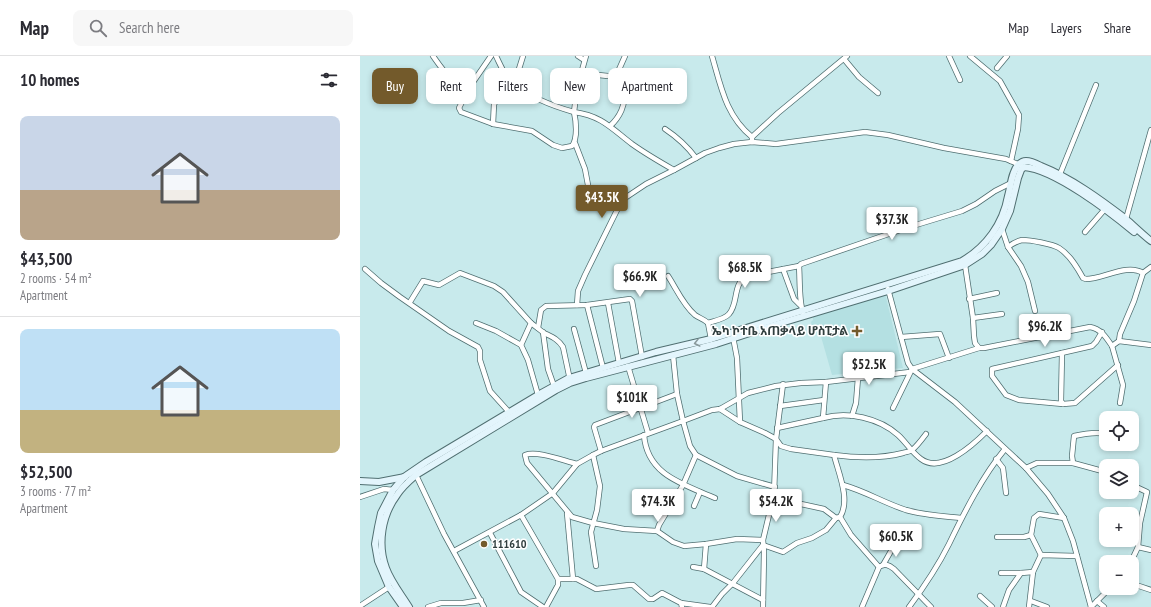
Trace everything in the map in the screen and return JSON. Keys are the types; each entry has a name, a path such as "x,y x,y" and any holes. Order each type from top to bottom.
{"main road":[{"path":"887,288 962,261 971,255 986,241 1002,218 1016,168 1027,161 1060,174 1107,205 1151,241"},
{"path":"1021,166 1049,174 1105,209 1151,245"},
{"path":"409,607 393,590 382,554 381,543 386,514 394,499 404,486 416,475 570,381 586,373 642,356 711,339 802,310 887,288 965,265 982,254 991,245 1002,229 1010,211 1021,166"},
{"path":"403,607 383,574 378,561 375,544 381,513 393,490 404,477 554,386 716,344 802,310"},
{"path":"360,480 379,482 416,475"}],"street":[{"path":"433,56 441,68"},
{"path":"476,78 491,56"},
{"path":"496,56 503,68"},
{"path":"519,68 523,56"},
{"path":"578,56 585,58 582,68"},
{"path":"619,68 625,56"},
{"path":"712,56 726,103 742,128 752,140"},
{"path":"949,56 960,80"},
{"path":"970,56 1000,81 1019,115 1018,129 1011,161"},
{"path":"997,68 1006,56"},
{"path":"752,140 778,113 846,57 859,77 878,93"},
{"path":"1060,174 1096,85"},
{"path":"542,100 554,106 574,112 588,114 610,126 632,144 657,161 674,170"},
{"path":"461,104 459,108 461,112 493,124 532,131 553,145 562,148 572,146 575,143"},
{"path":"493,124 494,104"},
{"path":"575,104 574,112 576,118 575,143 585,169 588,185"},
{"path":"610,126 617,120 623,104"},
{"path":"665,129 683,142 696,158"},
{"path":"1126,219 1151,130"},
{"path":"577,305 578,291 622,200 646,184 705,152 752,140 776,144 865,132 1011,161 1021,166"},
{"path":"708,323 728,316 733,309 737,286 743,278 747,276 799,266 899,230 962,211 1011,183"},
{"path":"1085,232 1105,209"},
{"path":"1002,229 1008,247 1021,266 1028,282 1035,311"},
{"path":"1008,247 1022,240 1046,244 1058,248 1071,259 1083,278 1086,279 1122,271 1135,270 1143,273"},
{"path":"965,265 973,318 975,344 979,348"},
{"path":"799,266 802,310"},
{"path":"1119,341 1120,334 1134,301 1143,273 1151,267"},
{"path":"365,269 381,283 410,302 449,331 478,347 480,351 480,360 490,390 509,412"},
{"path":"783,269 794,299 802,310"},
{"path":"410,302 423,281 438,286 462,273 494,286 502,292 531,323 543,332 555,337 563,346 570,381"},
{"path":"668,276 687,307 696,316 704,319 708,323 711,339"},
{"path":"887,288 911,370 956,402 1026,468 1048,494 1064,518 1077,556 1091,607 1104,595"},
{"path":"969,299 997,293"},
{"path":"538,328 540,313 546,306 587,305 628,299 632,301 642,356"},
{"path":"608,303 619,363"},
{"path":"587,305 603,368"},
{"path":"973,318 1002,314"},
{"path":"476,323 496,331 521,345 528,360 538,395"},
{"path":"521,345 531,323"},
{"path":"454,551 521,515 553,493 577,464 593,455 712,410 720,409 748,394 783,384 826,382 874,377 911,370 979,348 1090,327 1099,329 1112,346 1123,386 1120,403"},
{"path":"574,329 586,373"},
{"path":"543,332 548,369 554,386"},
{"path":"1102,332 1092,346 992,369 992,376 1006,395 1019,400 1063,404 1075,403 1118,364"},
{"path":"901,337 940,334 949,358"},
{"path":"733,338 737,358 740,422"},
{"path":"1112,346 1119,341 1151,345"},
{"path":"1062,353 1061,402 1063,404"},
{"path":"673,355 676,394 690,446 696,455 737,476 775,487"},
{"path":"628,366 646,434 645,446 649,458 669,477 683,485 715,498"},
{"path":"893,408 911,370"},
{"path":"852,416 856,403 858,378"},
{"path":"823,418 826,382"},
{"path":"763,607 763,543 775,487 776,439 783,384"},
{"path":"601,451 594,427 595,425 676,394"},
{"path":"780,406 824,400"},
{"path":"720,409 740,422 776,439 781,446 791,449 850,457 881,457 912,450 926,434"},
{"path":"777,428 841,415 874,420 889,427 922,460 939,463 961,453 975,443 987,431"},
{"path":"1073,463 1072,456 1074,436 1099,433"},
{"path":"909,607 938,564 961,518 996,459 1005,449"},
{"path":"577,464 539,454 529,453 525,455 527,463 553,493 567,513 572,517 593,524 624,529 657,531 678,545 684,546 737,539 763,543 783,552 797,543 812,538 826,530 842,514 844,501 843,485 834,455"},
{"path":"593,455 600,486 597,510 591,532 596,566"},
{"path":"657,531 659,525 683,485 696,455"},
{"path":"996,459 1003,468 1006,492"},
{"path":"1026,468 1037,463 1073,463 1099,470"},
{"path":"416,475 444,534 484,607"},
{"path":"843,485 868,493 906,510 922,514 961,518"},
{"path":"1139,488 1149,492 1140,523 1139,535"},
{"path":"360,497 384,489 393,490"},
{"path":"694,506 700,492"},
{"path":"774,494 801,504 824,509 838,517 851,534 881,566"},
{"path":"567,513 573,579"},
{"path":"1041,555 1031,535 1036,514 1064,518"},
{"path":"521,515 558,579 558,585 546,607"},
{"path":"490,533 521,592 543,607"},
{"path":"997,537 1024,537 1031,535"},
{"path":"558,579 573,579 581,581 596,589 632,585 649,599 653,599 662,593 681,605 711,607 733,583 763,543"},
{"path":"704,569 706,544"},
{"path":"862,607 881,566 895,544"},
{"path":"1134,555 1138,547 1151,550"},
{"path":"1041,555 1077,556"},
{"path":"1030,607 1033,572 1041,555"},
{"path":"881,566 888,565 894,569 931,607"},
{"path":"693,567 704,569 763,600"},
{"path":"1000,573 1033,572"},
{"path":"1003,607 1009,590 1021,573"},
{"path":"1139,586 1151,590"},
{"path":"360,606 393,590"},
{"path":"980,596 992,607"},
{"path":"428,607 441,603 463,603 481,600"},
{"path":"1031,601 1047,607"},
{"path":"1098,601 1104,607"}],"shaded area":[{"name":"ኤካ ኮተቤ አጠቃላይ ሆስፒታል","path":"885,293 903,368 832,375 818,326 812,326 811,322 813,317"}],"place":[{"name":"ኤካ ኮተቤ አጠቃላይ ሆስፒታል","path":"857,331"},
{"name":"111610","path":"484,544"}]}
